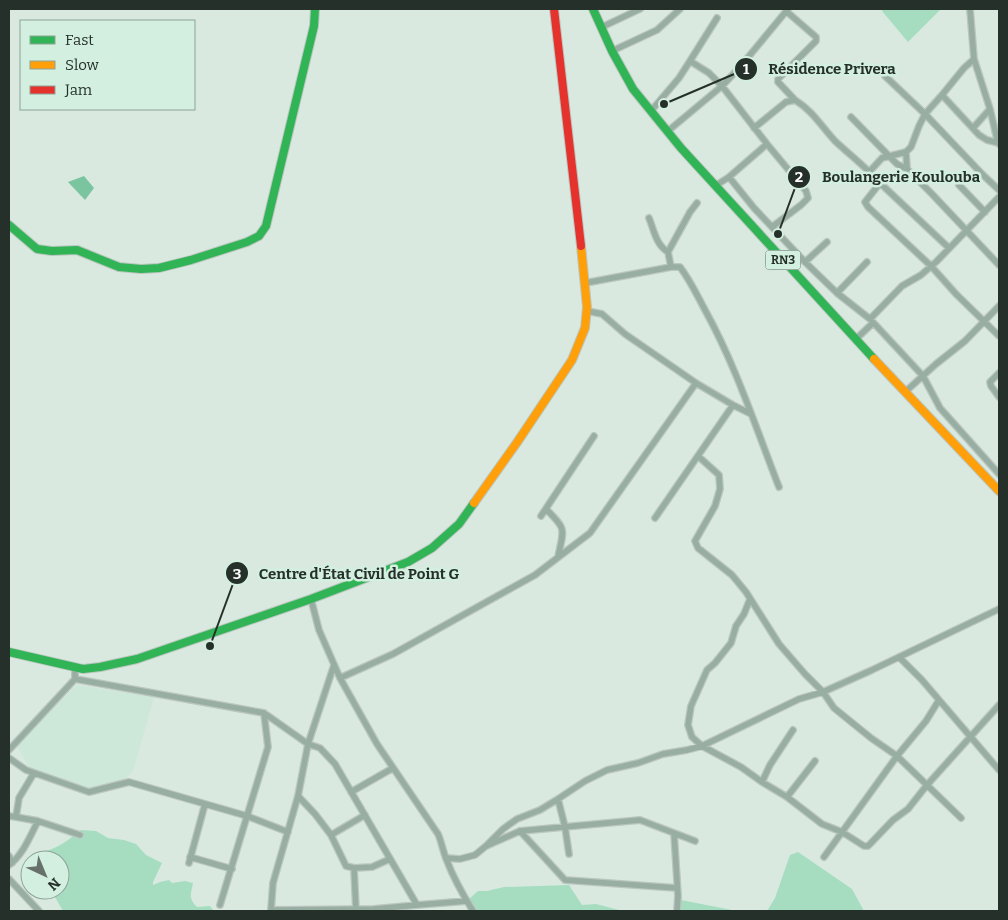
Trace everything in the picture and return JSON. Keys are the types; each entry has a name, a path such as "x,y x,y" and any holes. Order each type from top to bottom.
{"main road":[{"path":"9,225 37,249 52,251 77,250 119,267 141,269 160,268 191,260 247,242 259,236 266,226 314,26 314,9"},
{"path":"9,652 83,669 137,659 311,599 408,562 439,542 458,524 518,441 572,360 585,328 587,312 585,283 554,9"},
{"name":"RN3","path":"594,9 612,52 629,83 681,148 905,392 998,487"}],"street":[{"path":"602,27 640,9"},
{"path":"612,52 656,30 680,9"},
{"path":"942,96 987,140 999,143 974,59 970,9"},
{"path":"668,131 722,86 787,10 817,39 778,79 778,82 795,100 812,113 836,141 870,171 880,183 949,248"},
{"path":"651,110 679,78 717,18"},
{"path":"870,171 882,158 906,152 912,147 925,114 974,59"},
{"path":"690,61 709,72 722,86 806,191 808,198 772,227"},
{"path":"884,76 925,114 999,190"},
{"path":"754,128 786,102 795,100"},
{"path":"973,128 990,110"},
{"path":"992,118 999,116"},
{"path":"851,117 888,156 897,164 907,169 999,265"},
{"path":"715,186 729,177 767,144"},
{"path":"906,152 907,169"},
{"path":"729,177 804,262 871,321 922,376 940,408 999,474"},
{"path":"880,183 865,202 868,207 999,336"},
{"path":"959,184 985,212"},
{"path":"856,339 902,286 921,275 999,198"},
{"path":"671,267 668,252 690,212 697,204"},
{"path":"649,218 659,244 668,252"},
{"path":"804,262 827,242"},
{"path":"837,293 866,262"},
{"path":"585,283 680,267 712,321 779,487"},
{"path":"905,392 936,364 965,342 999,306"},
{"path":"587,312 602,314 625,334 696,382 751,414"},
{"path":"999,373 990,382 999,397"},
{"path":"340,678 393,654 535,575 590,533 696,382"},
{"path":"655,518 733,405"},
{"path":"541,516 594,436"},
{"path":"698,456 720,475 720,489 715,506 694,541 698,548 732,575 746,592 779,644 823,692 834,708 897,756 961,818"},
{"path":"546,509 562,526 563,532 558,558"},
{"path":"311,599 319,630 340,678 377,744 438,834 459,888 473,911"},
{"path":"750,599 744,614 736,626 730,643 715,663 707,670 691,706 688,725 692,737 702,746 788,797 822,824 842,832 864,846 868,846 893,820 908,809 927,785 999,705"},
{"path":"446,858 460,859 475,855 503,829 518,819 540,810 558,800 584,781 607,770 663,754 702,746 799,698 823,692 999,608"},
{"path":"898,657 922,680 999,770"},
{"path":"334,665 308,744 298,796 273,883 270,911 356,910 467,901"},
{"path":"9,750 75,678 75,668"},
{"path":"75,678 264,713 308,744 320,748 335,764 418,905"},
{"path":"824,858 897,756 926,721 939,700"},
{"path":"220,905 268,747 264,713"},
{"path":"762,782 770,765 792,730"},
{"path":"9,758 26,770 89,792 129,782 247,816 288,832"},
{"path":"788,797 815,760"},
{"path":"351,792 393,768"},
{"path":"16,817 19,798 34,773"},
{"path":"298,796 331,835 346,866 354,868 372,867 390,859"},
{"path":"558,800 566,827 569,854"},
{"path":"205,804 189,860 232,869"},
{"path":"331,835 365,815"},
{"path":"9,816 38,821 80,834"},
{"path":"486,846 520,831 640,820 695,841"},
{"path":"10,864 26,845 38,821"},
{"path":"520,831 565,880 678,888"},
{"path":"674,833 678,888 676,911"},
{"path":"9,856 10,864"},
{"path":"354,868 356,910"},
{"path":"9,879 39,911"}],"shaded area":[{"path":"884,9 941,9 908,42 882,11"},
{"path":"84,176 94,188 85,200 68,182"},
{"path":"77,685 154,697 133,771 124,780 91,790 30,769 16,744"},
{"path":"81,830 96,831 108,838 136,844 146,855 162,863 153,885 169,880 172,883 185,881 193,883 191,896 194,904 197,907 210,906 214,911 63,911 57,900 70,900 70,850 48,850"},
{"path":"798,852 852,889 864,911 767,911 775,898 790,855"},
{"path":"569,885 582,905 596,904 623,911 470,911 468,900 478,891 504,887"},
{"path":"681,900 737,911 681,911"}],"traffic: fast":[{"path":"9,225 37,249 52,251 77,250 119,267 141,269 159,268 191,260 247,242 259,236 266,226 314,26 315,9"},
{"path":"593,9 612,51 633,89 681,148 874,359"},
{"path":"9,652 83,669 137,659 311,599 408,562 432,548 459,524 474,503"}],"traffic: slow":[{"path":"474,503 572,360 585,328 587,307 581,246"},
{"path":"874,359 999,491"}],"traffic: jam":[{"path":"554,9 581,246"}],"place":[{"name":"Résidence Privera","path":"664,104"},
{"name":"Boulangerie Koulouba","path":"778,234"},
{"name":"Centre d'État Civil de Point G","path":"210,646"}]}
